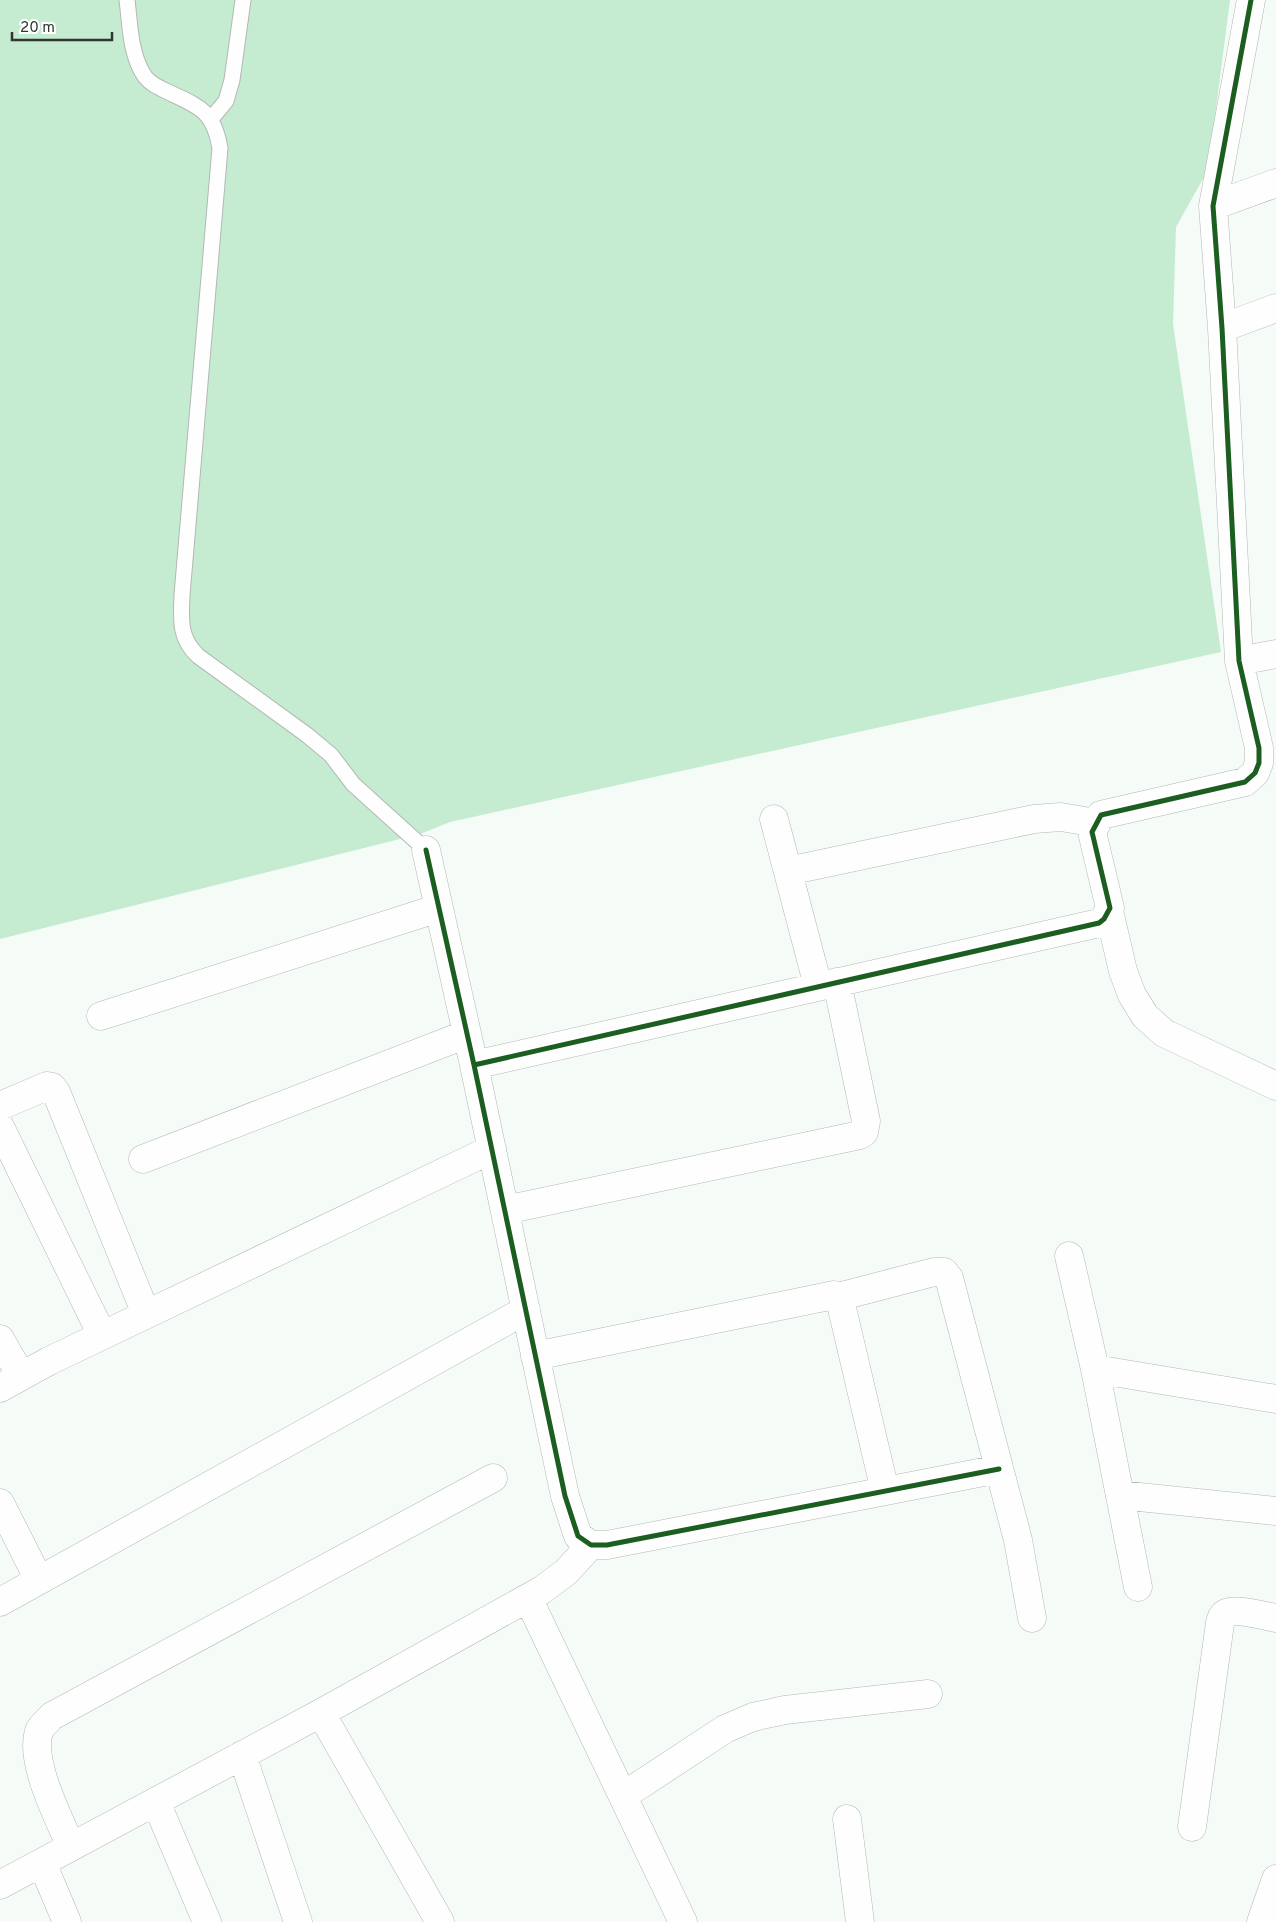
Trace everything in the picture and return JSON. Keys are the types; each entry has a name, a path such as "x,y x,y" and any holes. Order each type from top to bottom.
{"street":[{"path":"1251,0 1213,206 1222,328 1239,661 1259,748 1260,763 1256,773 1245,782 1101,815 1092,832 1092,837 1123,971 1132,995 1145,1016 1164,1033 1276,1086"},
{"path":"1213,206 1276,183"},
{"path":"1222,328 1276,308"},
{"path":"1239,661 1276,654"},
{"path":"788,870 1034,819 1061,817 1096,823"},
{"path":"505,1210 860,1135 864,1132 866,1121 827,984 788,870 774,819"},
{"path":"426,850 492,1149 564,1496 578,1536 591,1545 607,1545 999,1469"},
{"path":"101,1016 439,908"},
{"path":"474,1065 1099,923 1109,911"},
{"path":"143,1159 467,1034"},
{"path":"0,1106 47,1086 52,1087 56,1092 146,1314"},
{"path":"0,1127 102,1335"},
{"path":"0,1339 11,1382 102,1335 492,1149"},
{"path":"1069,1256 1095,1369 1138,1587"},
{"path":"535,1356 829,1295 838,1297 934,1272 944,1272 949,1278 1018,1540 1032,1618"},
{"path":"838,1297 885,1491"},
{"path":"0,1602 526,1310"},
{"path":"1095,1369 1276,1399"},
{"path":"72,1847 40,1772 37,1747 39,1730 52,1716 492,1478"},
{"path":"1120,1495 1276,1511"},
{"path":"0,1503 39,1580"},
{"path":"0,1885 321,1713 542,1590 566,1572 591,1545"},
{"path":"528,1598 683,1922"},
{"path":"1192,1827 1220,1623 1223,1616 1234,1611 1276,1618"},
{"path":"623,1796 725,1729 753,1717 785,1710 928,1694"},
{"path":"321,1713 440,1922"},
{"path":"242,1755 298,1922"},
{"path":"156,1802 206,1922"},
{"path":"846,1819 860,1922"},
{"path":"42,1863 67,1922"},
{"path":"1261,1922 1276,1879"}],"lane":[{"path":"127,0 134,52 142,73 152,84 201,108 211,119 217,130 220,148 182,595 181,619 187,646 331,755 352,784 426,850"},
{"path":"211,119 226,101 232,80 243,0"}],"green space":[{"path":"0,0 1230,0 1208,170 1176,227 1173,324 1221,652 450,822 420,834 0,939"}],"cycle path":[{"path":"474,1065 1099,923 1104,919 1110,908 1092,832 1101,815 1245,782 1255,773 1259,763 1259,748 1239,661 1222,328 1213,206 1251,0"},
{"path":"426,850 474,1065 565,1496 578,1536 591,1545 607,1545 999,1469"}]}
